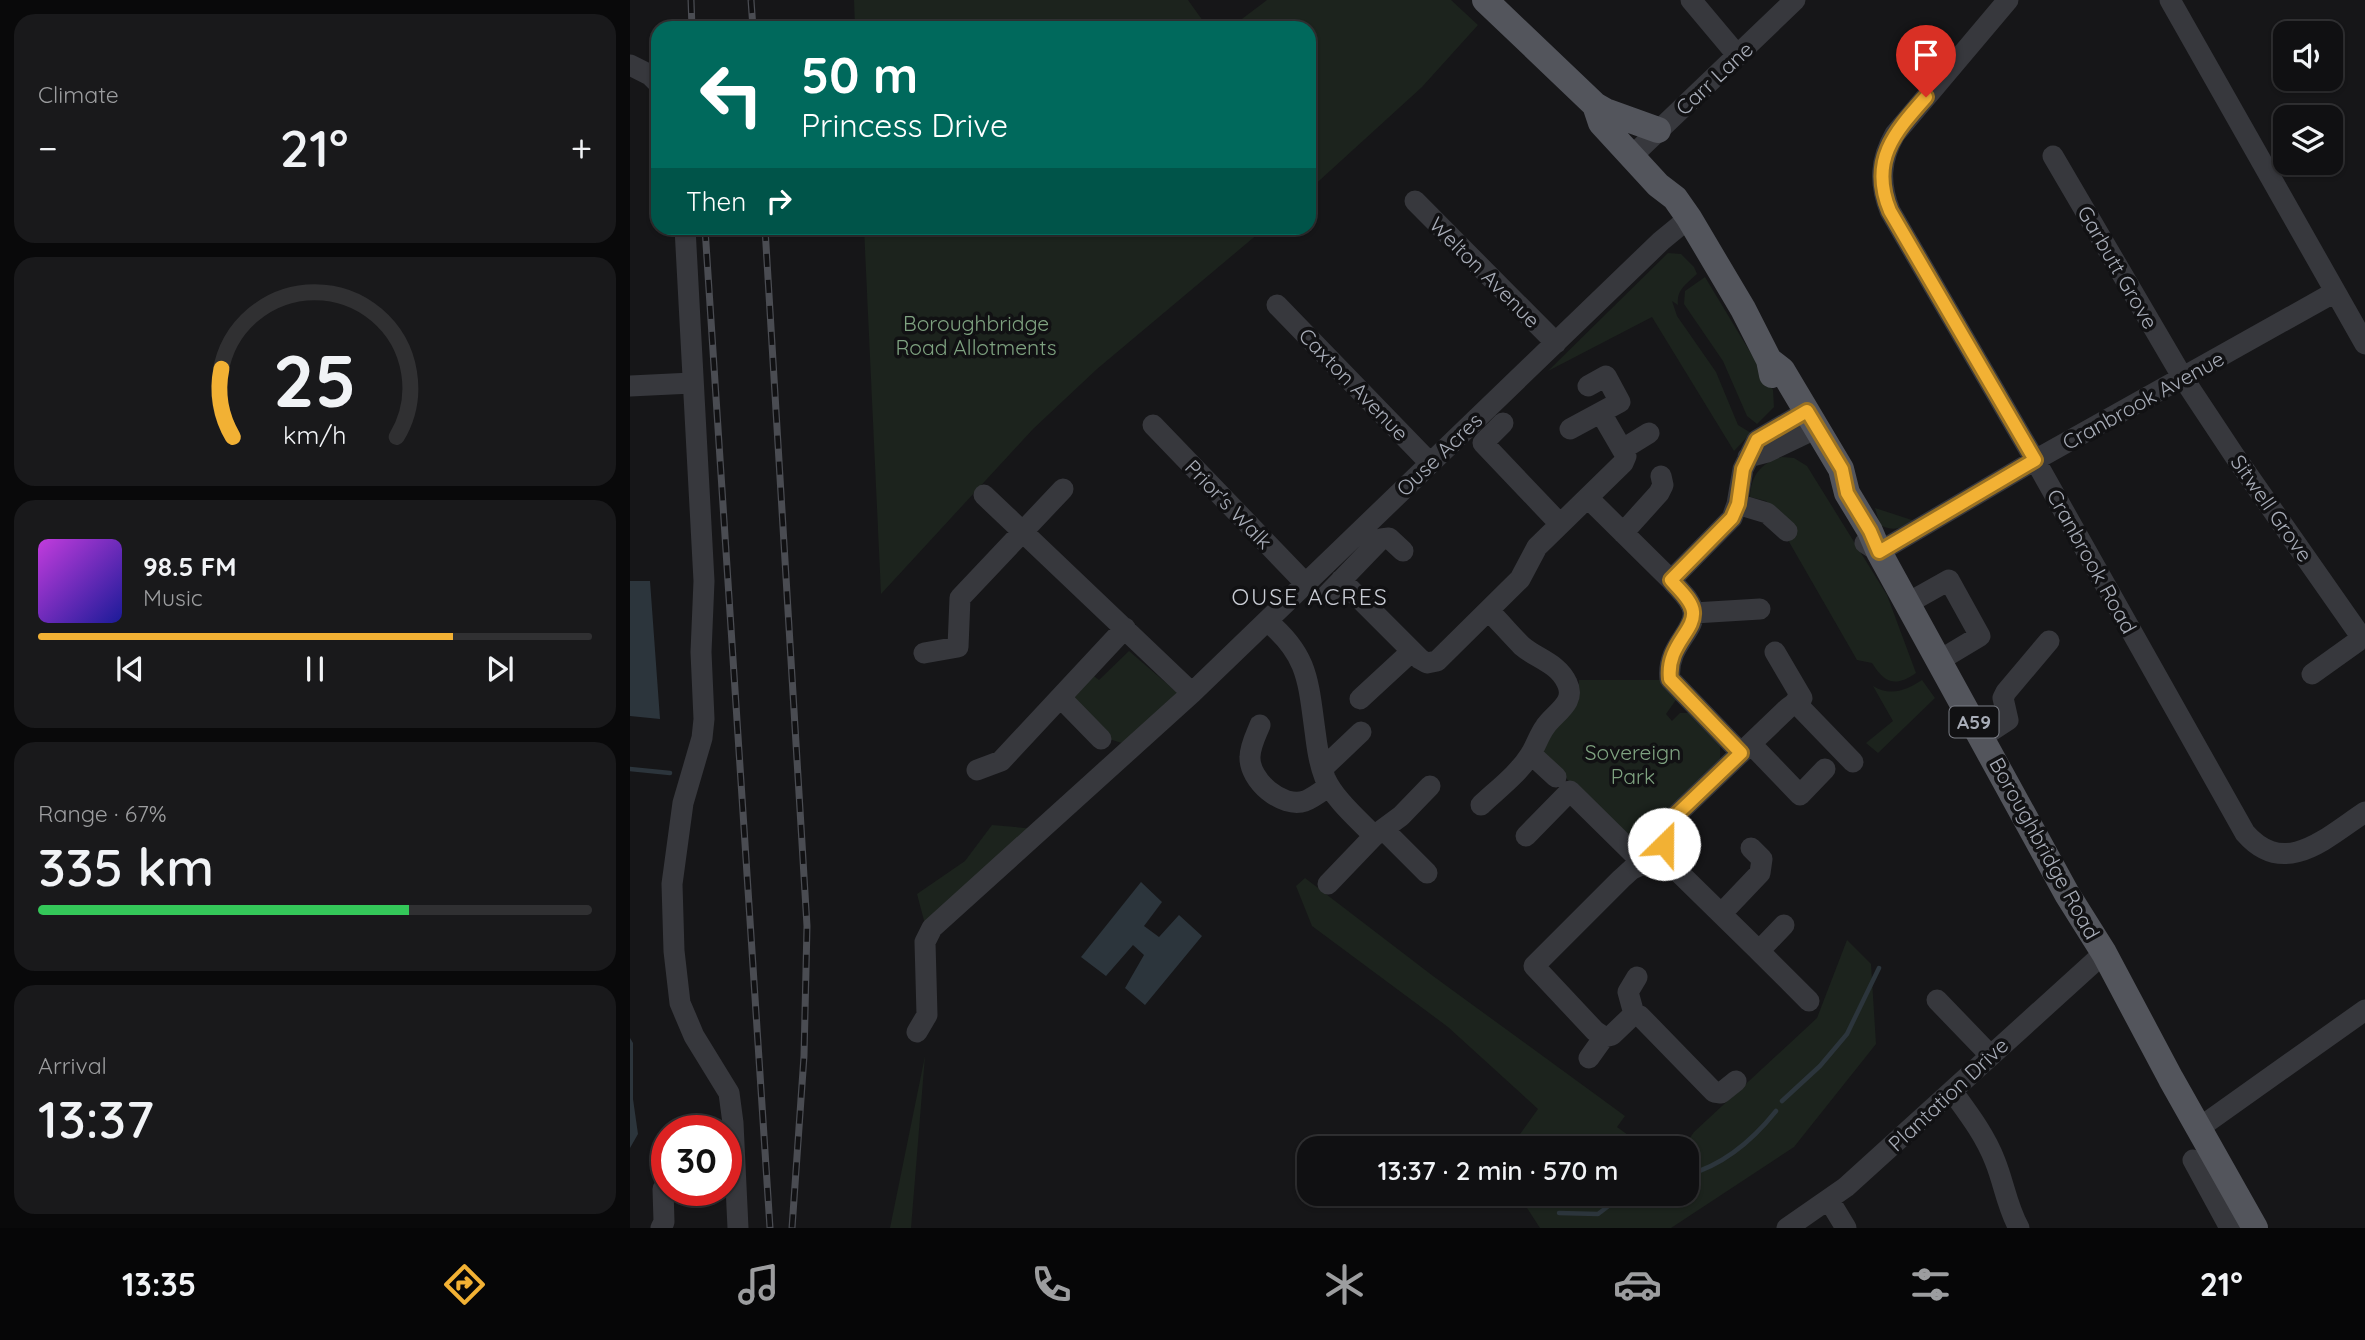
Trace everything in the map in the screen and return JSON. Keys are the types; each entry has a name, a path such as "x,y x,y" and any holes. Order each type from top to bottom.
{"main road":[{"name":"Boroughbridge Road","path":"1485,0 1644,144 1658,185 1682,208 1743,309 1769,360 1772,373 1805,423 1842,469 1847,493 1870,531 1879,552 2067,894 2104,953 2222,1167 2240,1223"}],"street":[{"path":"1691,0 1738,56"},
{"name":"Carr Lane","path":"1644,144 1795,0"},
{"name":"Cranbrook Road","path":"2008,0 1895,134 1882,165 1884,196 1890,211 2035,460 2235,818 2253,842 2275,853 2302,851 2365,811"},
{"path":"2170,0 2365,344"},
{"path":"630,65 651,76"},
{"name":"Garbutt Grove","path":"2054,156 2183,378"},
{"name":"Welton Avenue","path":"1415,201 1556,343"},
{"name":"Ouse Acres","path":"917,1032 928,1015 925,943 932,928 1192,693 1306,584 1661,242 1682,208"},
{"path":"685,235 704,581 701,652 704,719 702,738 684,803 672,884 674,951 680,1003 695,1037 729,1093 738,1228"},
{"name":"Cranbrook Avenue","path":"1879,552 2035,460 2334,292"},
{"name":"Caxton Avenue","path":"1278,304 1430,463"},
{"path":"1570,429 1620,402 1606,376 1588,386"},
{"name":"Sitwell Grove","path":"2183,378 2234,455 2364,637 2311,673"},
{"path":"630,386 692,383"},
{"path":"1403,551 1389,538 1381,539 1334,587 1427,663 1437,661 1520,579 1527,570 1531,554 1623,463 1626,456 1623,449 1601,413"},
{"path":"1503,422 1483,443 1560,524"},
{"path":"1671,580 1732,518 1738,504 1743,469 1748,457 1767,452 1805,423"},
{"name":"Prior's Walk","path":"1153,425 1306,584"},
{"path":"1623,449 1649,433"},
{"path":"1623,533 1660,493 1663,485 1661,476"},
{"path":"924,653 958,647 960,598 1063,489"},
{"path":"984,495 1192,693"},
{"path":"1588,498 1690,602 1693,613 1691,624 1673,652 1668,667 1670,679 1800,795 1825,769"},
{"path":"1738,504 1767,513 1787,531"},
{"path":"1908,603 1949,580 1974,624 1980,636 1940,660"},
{"path":"1693,613 1760,609"},
{"path":"1482,805 1522,766 1545,725 1566,704 1570,695 1568,684 1547,660 1524,648 1489,611"},
{"path":"1267,621 1297,652 1303,667 1326,777 1379,833 1427,873"},
{"path":"977,770 1001,761 1125,628"},
{"path":"1982,737 2008,720 2003,698 2006,692 2049,641"},
{"path":"1360,699 1412,651"},
{"path":"1775,652 1798,700 1853,762"},
{"path":"1061,698 1101,739"},
{"path":"1604,1037 1595,1031 1534,966 1621,879 1652,860 1672,819 1798,700"},
{"path":"1260,725 1250,756 1252,769 1272,793 1283,800 1305,801 1361,732"},
{"path":"1531,754 1556,777"},
{"path":"1328,884 1430,786"},
{"path":"1526,836 1570,791 1721,914 1810,1001"},
{"path":"1721,914 1760,873 1762,859 1751,848"},
{"path":"1759,951 1784,925"},
{"name":"Plantation Drive","path":"1787,1228 1829,1200 2104,953"},
{"path":"1634,1014 1628,992 1637,976"},
{"path":"1937,1000 1990,1055"},
{"path":"2199,1128 2365,1010"},
{"path":"1589,1058 1604,1037 1612,1035 1634,1014"},
{"path":"1634,1014 1640,1016 1714,1091 1721,1093 1736,1081"},
{"path":"1952,1091 1987,1144 2019,1228"},
{"path":"2193,1160 2240,1223"},
{"path":"1829,1200 1846,1228"},
{"path":"662,1228 664,1206"}],"green space":[{"path":"854,0 1188,0 1203,21 855,21"},
{"path":"1267,0 1451,0 1478,25 1422,87 1316,184 1316,21 1239,21"},
{"name":"Boroughbridge Road Allotments","path":"864,235 1257,235 1097,369 1033,429 881,594"},
{"path":"1668,253 1681,254 1697,274 1680,291 1678,305 1672,301 1677,316 1716,372 1738,425 1751,433 1734,451 1652,317 1548,371"},
{"path":"1705,277 1773,390 1774,407 1757,424 1747,416 1723,361 1684,304 1685,291"},
{"path":"1782,457 1794,458 1807,466 1887,595 1916,673 1897,682 1891,681 1872,663 1857,660 1788,540 1795,531 1766,501 1750,497 1752,482 1763,466"},
{"path":"1875,508 1915,521 1898,528 1885,527 1880,525"},
{"path":"1129,651 1179,694 1128,745 1106,738 1067,697 1090,673 1099,680"},
{"name":"Sovereign Park","path":"1579,680 1661,680 1678,697 1666,714 1672,721 1680,713 1690,713 1720,745 1720,760 1663,816 1656,819 1629,844 1544,755 1541,747 1579,700"},
{"path":"1922,680 1935,698 1878,753 1866,743 1893,721 1873,686 1892,692"},
{"path":"992,825 1036,829 926,928 917,894 965,861"},
{"path":"1305,878 1433,976 1625,1116 1617,1127 1629,1136 1519,1136 1538,1109 1448,1027 1312,926 1296,886"},
{"path":"1847,940 1871,964 1876,1044 1794,1147 1671,1228 1540,1228 1526,1206 1699,1206 1699,1136 1691,1136 1817,1018"},
{"path":"925,1056 911,1228 890,1228"}],"shaded area":[{"path":"630,581 650,581 660,719 630,716"},
{"path":"1141,882 1162,902 1144,926 1159,937 1179,915 1202,936 1145,1005 1125,988 1144,955 1133,945 1106,976 1081,957"},
{"path":"630,1038 633,1043 633,1099 638,1134 630,1148"}],"waterway":[{"path":"630,769 670,773"},
{"path":"1782,1101 1820,1066 1847,1034 1879,968"},
{"path":"1699,1171 1736,1150 1776,1111"},
{"path":"1559,1213 1598,1214 1608,1206"}],"railway":[{"path":"691,0 692,21"},
{"path":"751,0 752,21"},
{"path":"705,235 770,1228"},
{"path":"765,235 807,926 804,1056 792,1228"}],"district":[{"name":"OUSE ACRES","path":"1310,596"}],"route":[{"path":"1664,844 1672,819 1741,753 1670,679 1668,667 1673,652 1691,624 1693,613 1690,602 1671,580 1732,518 1738,504 1743,469 1757,440 1807,411 1842,469 1847,493 1870,531 1879,552 2035,460 1890,211 1884,196 1882,165 1887,149 1895,134 1926,97"}]}
